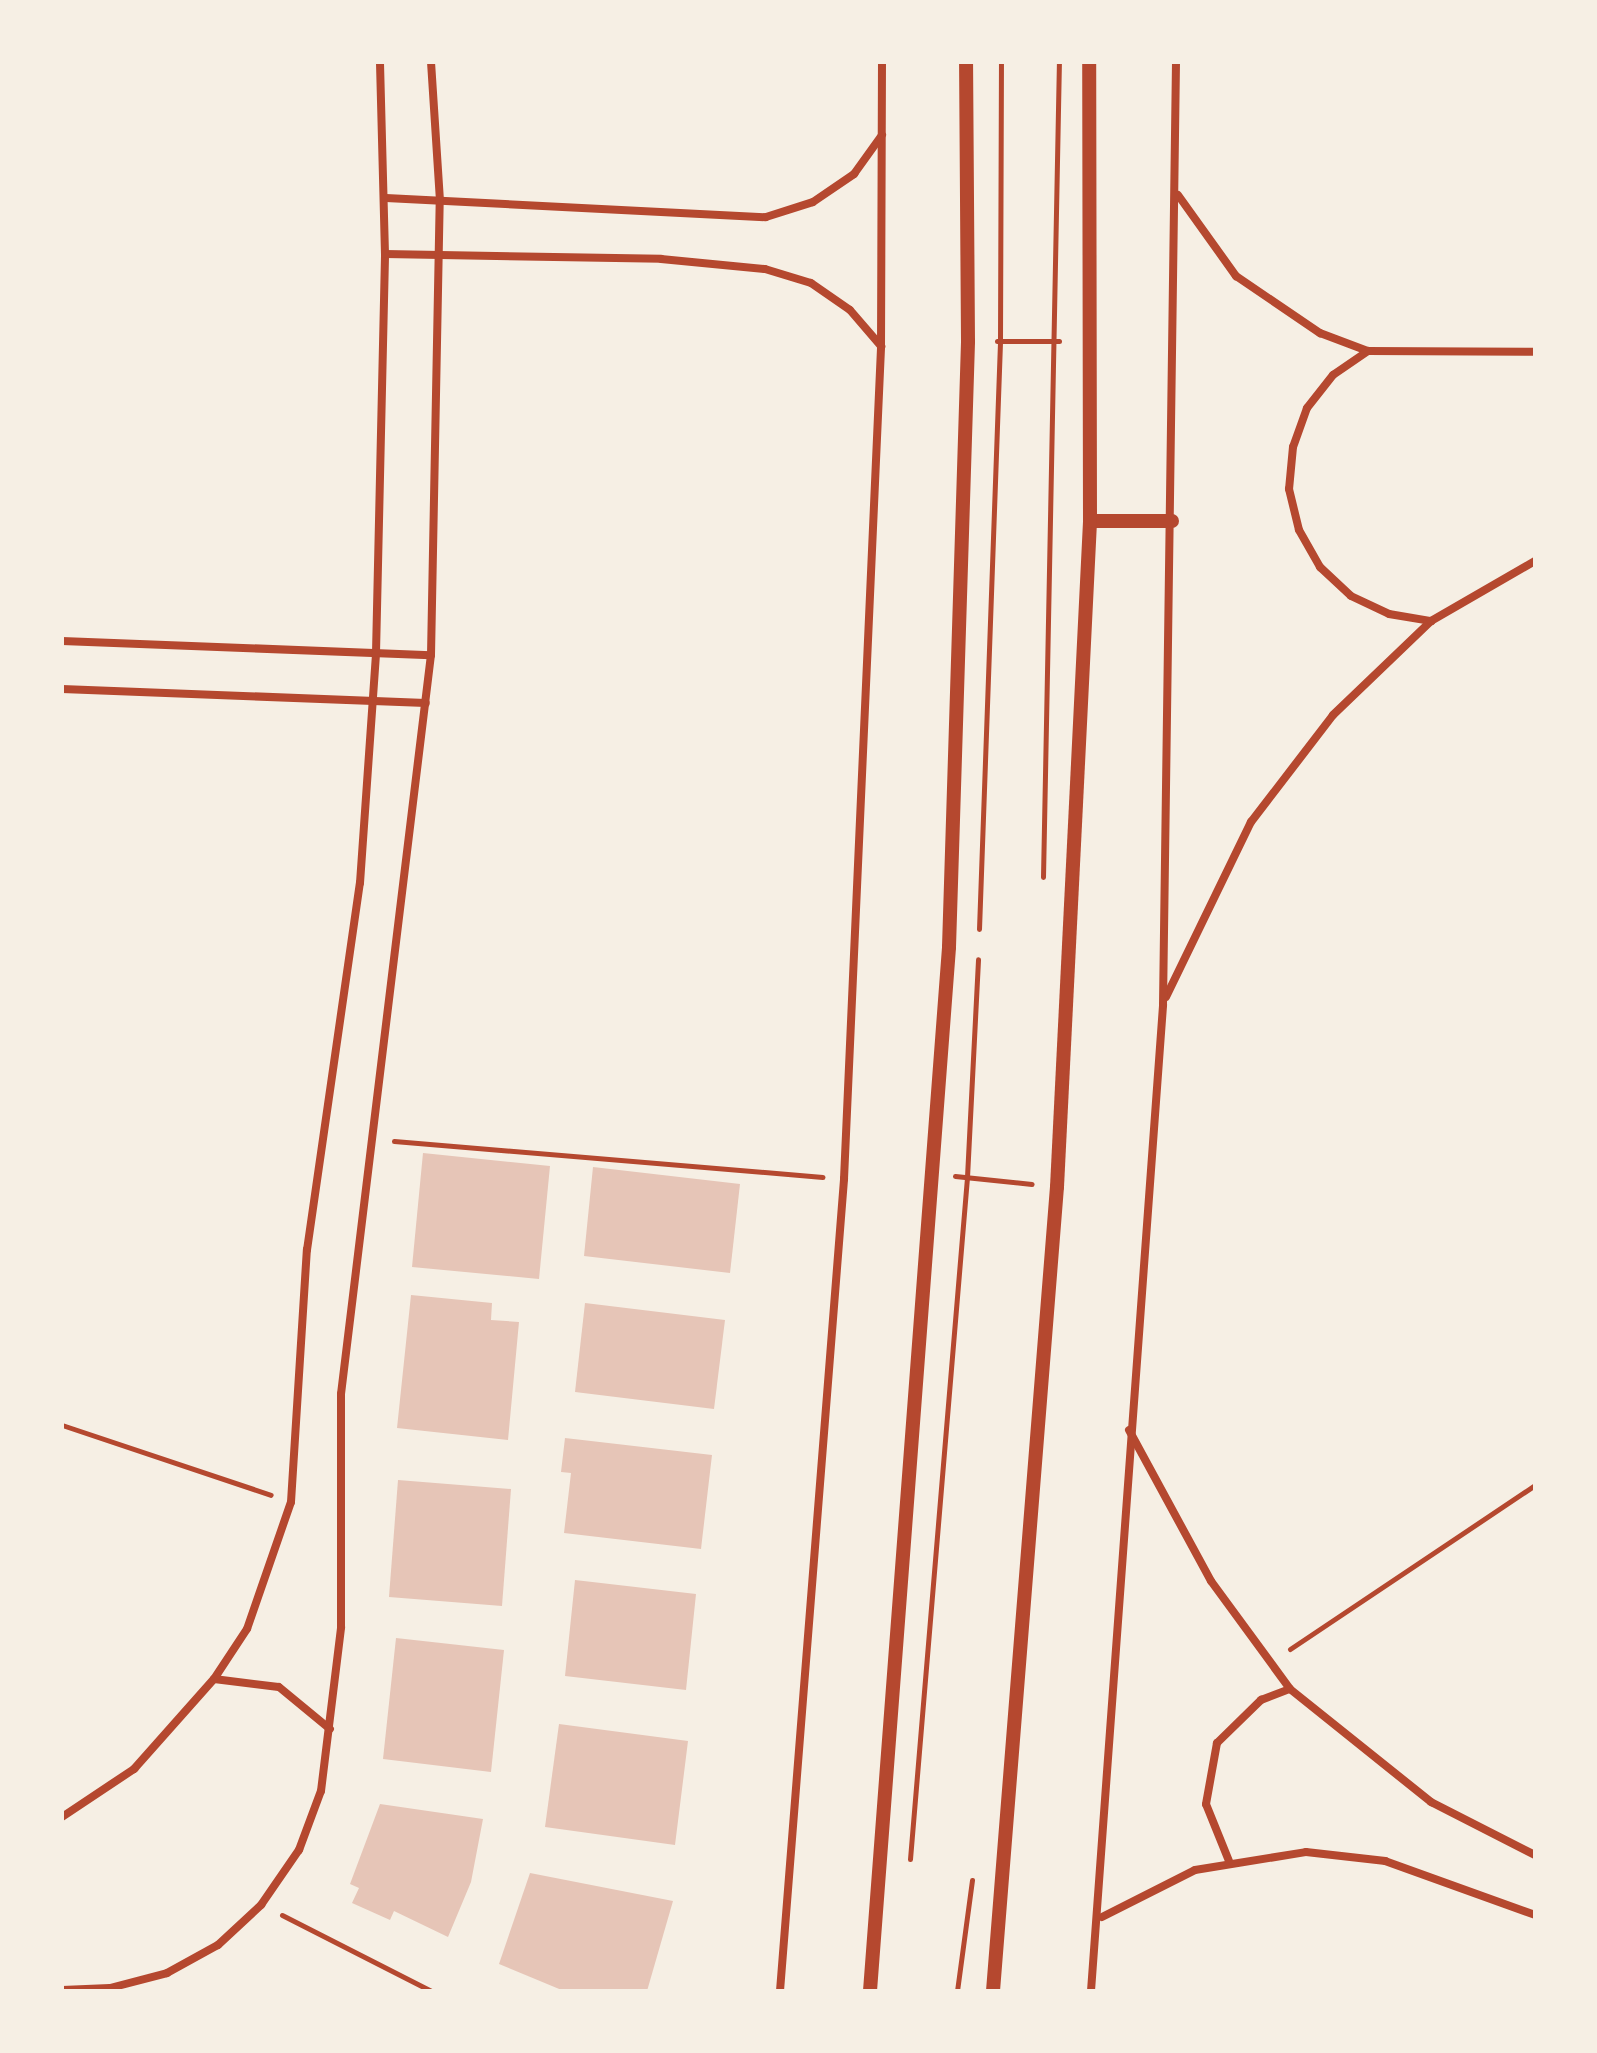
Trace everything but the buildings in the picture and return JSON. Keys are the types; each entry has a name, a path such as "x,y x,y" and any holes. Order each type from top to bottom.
{"street":[{"path":"62,1817 134,1769 214,1679 247,1629 291,1502 307,1250 360,883 370,701 376,653 386,198 380,62"},
{"path":"62,1990 110,1988 167,1973 218,1945 261,1905 299,1850 321,1791 341,1627 341,1394 431,655 440,201 431,62"},
{"path":"780,1991 844,1179 881,347 882,62"},
{"path":"870,1991 936,1174 968,341 966,62"},
{"path":"993,1991 1057,1187 1090,521 1089,62"},
{"path":"1091,1991 1102,1917 1128,1428 1163,1005 1177,193 1176,62"},
{"path":"386,198 766,217 813,202 854,174 883,134"},
{"path":"1177,193 1236,276 1287,314 1368,351 1535,352"},
{"path":"385,254 661,259 765,269 824,292 881,347"},
{"path":"1368,351 1333,375 1307,408 1290,475 1299,530 1320,567 1351,596 1389,614 1431,621"},
{"path":"1090,521 1172,521"},
{"path":"1163,1005 1217,881 1259,811 1333,715 1431,621 1535,561"},
{"path":"62,641 431,655"},
{"path":"62,689 426,703"},
{"path":"1128,1428 1198,1559 1290,1689 1418,1793 1535,1855"},
{"path":"214,1679 279,1687 330,1729"},
{"path":"1229,1861 1206,1804 1217,1743 1261,1700 1290,1689"},
{"path":"1102,1917 1162,1883 1229,1861 1306,1852 1385,1861 1535,1915"}],"path":[{"path":"1042,883 1057,341 1059,62"},
{"path":"968,341 1089,341"},
{"path":"373,1139 844,1179"},
{"path":"1028,1199 1029,1168"},
{"path":"936,1174 1057,1187"},
{"path":"62,1425 291,1502"},
{"path":"1269,1663 1535,1485"},
{"path":"957,1991 973,1871"},
{"path":"261,1905 431,1991"}]}
